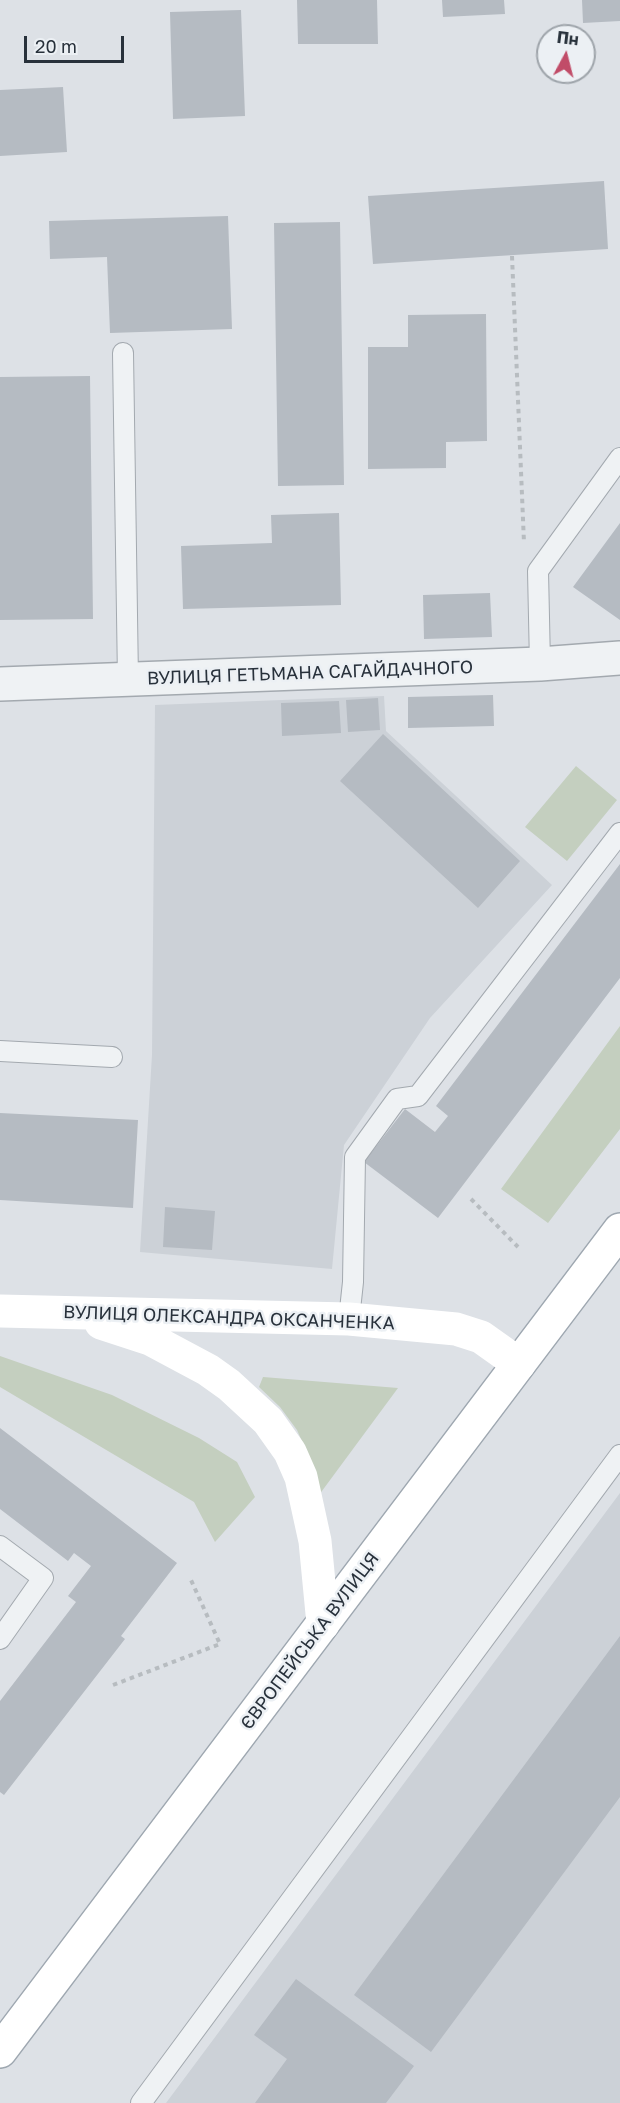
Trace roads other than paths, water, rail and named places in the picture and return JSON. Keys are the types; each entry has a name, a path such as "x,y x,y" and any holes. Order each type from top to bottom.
{"main road":[{"name":"ЄВРОПЕЙСЬКА ВУЛИЦЯ","path":"2,2044 620,1230"},
{"name":"ВУЛИЦЯ ОЛЕКСАНДРА ОКСАНЧЕНКА","path":"0,1311 349,1319 456,1329 481,1337 519,1364"},
{"path":"71,1312 150,1339 177,1353 229,1385 268,1421 290,1452 301,1477 315,1541 323,1623"}],"street":[{"name":"ВУЛИЦЯ ГЕТЬМАНА САГАЙДАЧНОГО","path":"0,684 540,664 620,658"}],"lane":[{"path":"123,353 128,680"},
{"path":"540,664 538,571 620,458"},
{"path":"349,1319 353,1282 355,1157 397,1099 418,1096 620,833"},
{"path":"0,1051 112,1057"},
{"path":"141,2103 620,1455"},
{"path":"0,1546 43,1578 0,1638"}]}
